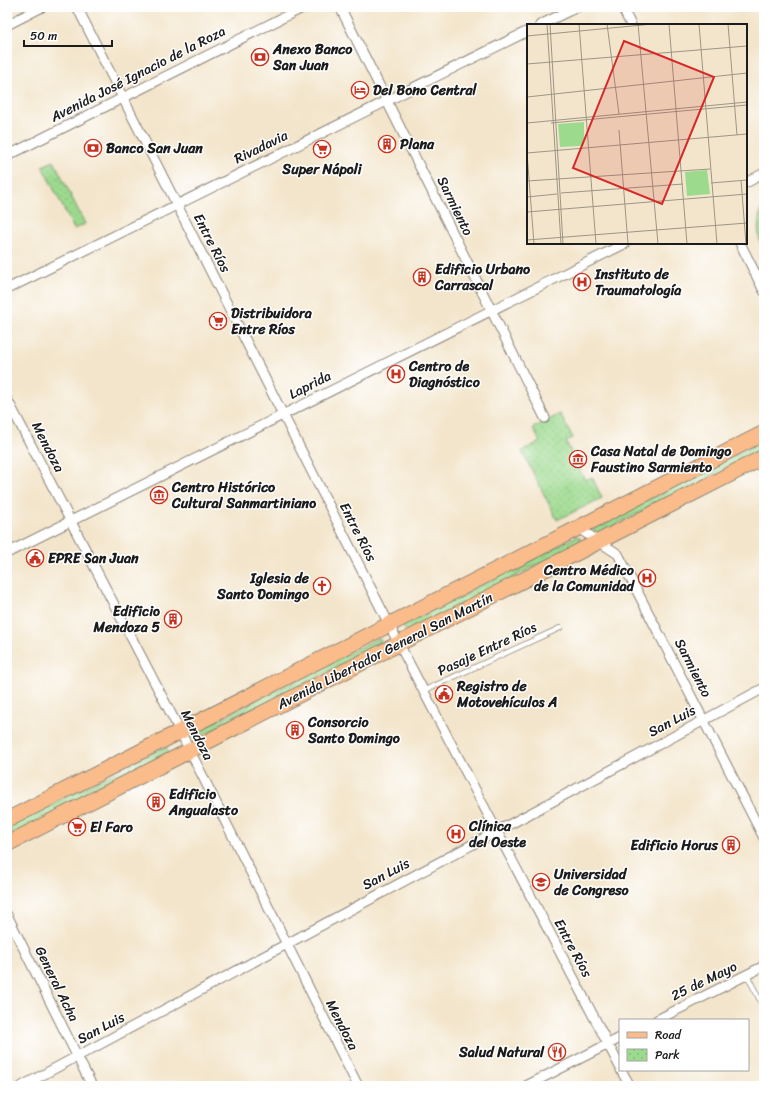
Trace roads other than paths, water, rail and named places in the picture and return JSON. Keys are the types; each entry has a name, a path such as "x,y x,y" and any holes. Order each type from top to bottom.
{"main road":[{"name":"Avenida Libertador General San Martín","path":"7,820 764,433"},
{"name":"Avenida Libertador General San Martín","path":"7,844 764,457"}],"street":[{"path":"7,25 42,7"},
{"name":"Entre Ríos","path":"77,7 423,691 619,1065"},
{"name":"Avenida José Ignacio de la Roza","path":"7,156 304,7"},
{"name":"Sarmiento","path":"340,7 544,418"},
{"path":"542,24 577,7"},
{"path":"622,7 630,24"},
{"name":"Rivadavia","path":"7,289 527,31"},
{"path":"747,182 764,173"},
{"name":"Laprida","path":"7,554 70,521 624,244"},
{"path":"740,244 764,291"},
{"name":"Mendoza","path":"7,399 180,731 358,1086"},
{"name":"Sarmiento","path":"578,528 618,554 764,838"},
{"name":"San Luis","path":"22,1086 764,688"},
{"name":"General Acha","path":"7,915 92,1086"},
{"name":"25 de Mayo","path":"658,1019 764,966"},
{"path":"526,1086 619,1038"},
{"name":"Entre Ríos","path":"622,1071 630,1086"}],"lane":[{"name":"Pasaje Entre Ríos","path":"423,691 560,628"},
{"path":"747,975 764,1008"}],"place":[{"name":"Anexo Banco San Juan","path":"260,57"},
{"name":"Del Bono Central","path":"360,90"},
{"name":"Plana","path":"387,144"},
{"name":"Banco San Juan","path":"93,148"},
{"name":"Super Nápoli","path":"322,149"},
{"name":"Edificio Urbano Carrascal","path":"422,277"},
{"name":"Instituto de Traumatología","path":"582,282"},
{"name":"Distribuidora Entre Ríos","path":"218,321"},
{"name":"Centro de Diagnóstico","path":"396,374"},
{"name":"Casa Natal de Domingo Faustino Sarmiento","path":"578,459"},
{"name":"Centro Histórico Cultural Sanmartiniano","path":"159,495"},
{"name":"EPRE San Juan","path":"35,558"},
{"name":"Centro Médico de la Comunidad","path":"647,578"},
{"name":"Iglesia de Santo Domingo","path":"322,586"},
{"name":"Edificio Mendoza 5","path":"173,619"},
{"name":"Registro de Motovehículos A","path":"444,694"},
{"name":"Consorcio Santo Domingo","path":"295,730"},
{"name":"Edificio Angualasto","path":"156,802"},
{"name":"El Faro","path":"77,827"},
{"name":"Clínica del Oeste","path":"456,834"},
{"name":"Edificio Horus","path":"731,845"},
{"name":"Universidad de Congreso","path":"541,882"},
{"name":"Salud Natural","path":"557,1052"}]}
